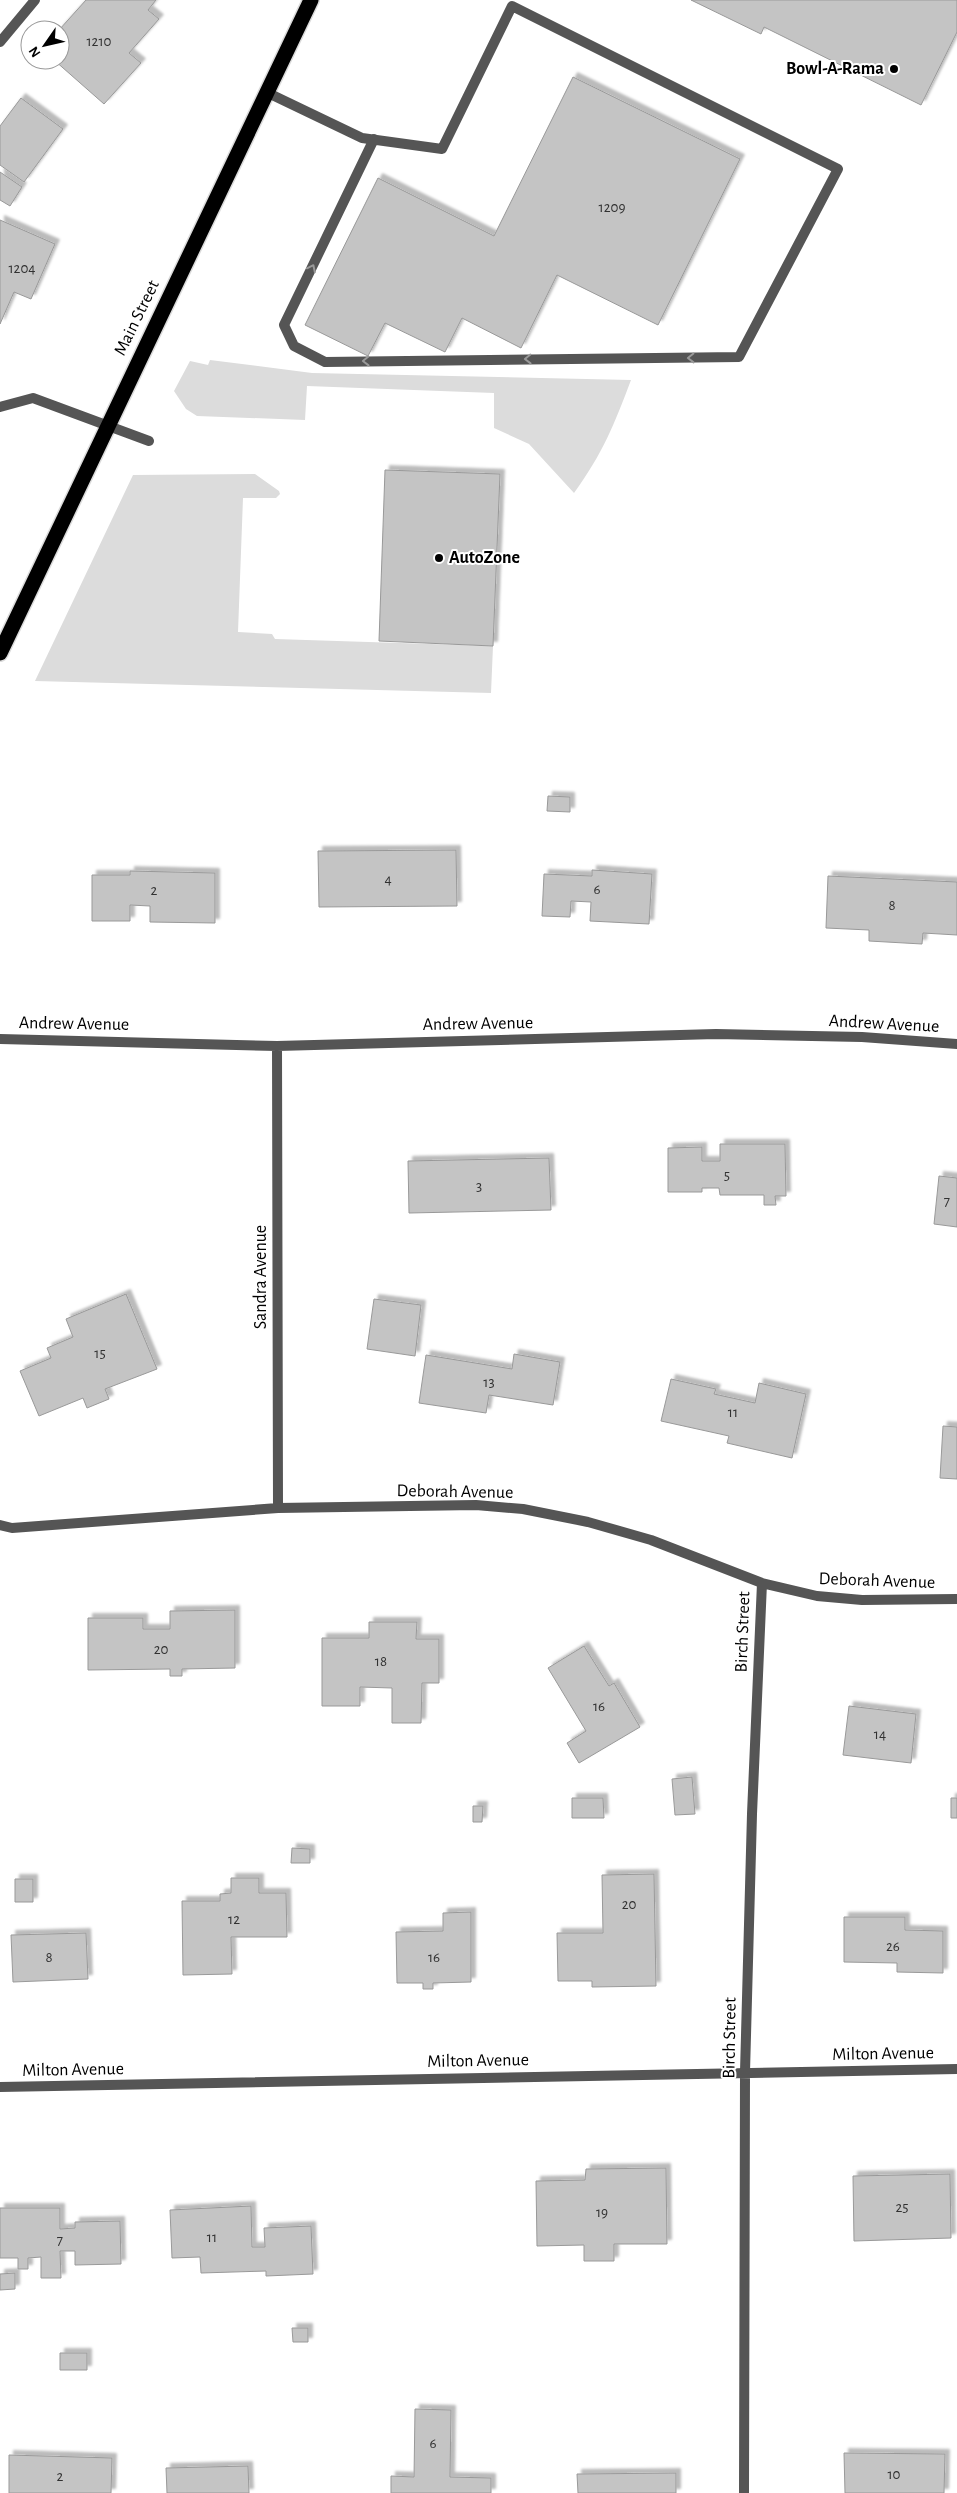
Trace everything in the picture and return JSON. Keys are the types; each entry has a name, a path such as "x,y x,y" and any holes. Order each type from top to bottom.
{"highway":[{"name":"Main Street","path":"0,652 310,0"}],"street":[{"path":"0,42 35,0"},
{"path":"266,92 362,138 374,139 442,148 512,6 838,169 739,357 325,362 294,346 284,325 374,139"},
{"path":"0,407 33,398 149,441"},
{"name":"Andrew Avenue","path":"0,1039 277,1046 716,1034 862,1037 957,1044"},
{"name":"Sandra Avenue","path":"277,1046 278,1508"},
{"name":"Deborah Avenue","path":"0,1525 12,1528 278,1508 476,1505 523,1509 588,1522 651,1540 762,1583 826,1597 862,1600 957,1600"},
{"name":"Birch Street","path":"744,2493 745,2072 752,1814 762,1583"},
{"name":"Milton Avenue","path":"0,2087 957,2069"}],"shaded area":[{"path":"210,360 312,373 631,380 607,438 593,465 574,493 529,444 494,428 494,393 307,386 305,420 197,416 186,409 174,391 190,361 208,365"},
{"path":"255,474 279,491 280,494 276,498 243,498 238,632 272,634 275,639 493,646 491,693 35,681 133,475"}],"building":[{"path":"86,0 156,0 148,10 159,19 129,53 141,63 104,104 65,70 70,70 70,20 68,20"},
{"name":"Bowl-A-Rama","path":"691,0 957,0 957,32 921,105 764,27 761,34"},
{"path":"573,77 740,159 658,325 557,275 521,348 462,318 445,352 385,323 368,356 305,325 378,178 494,236"},
{"path":"21,98 63,129 24,182 0,165 0,126"},
{"path":"0,172 22,187 10,206 0,200"},
{"path":"0,220 55,244 31,299 14,292 0,324"},
{"name":"AutoZone","path":"385,470 500,474 493,646 379,641"},
{"path":"548,796 570,797 570,812 547,811"},
{"path":"456,850 457,906 319,907 318,851"},
{"path":"592,870 652,874 649,924 590,921 591,902 571,901 570,917 542,916 544,874 592,876"},
{"path":"130,871 215,873 215,923 150,922 150,906 130,905 130,921 92,921 92,875 130,875"},
{"path":"828,876 957,882 957,935 923,933 922,944 869,941 869,930 826,928"},
{"path":"720,1144 785,1144 786,1196 775,1196 776,1205 764,1205 764,1195 720,1195 719,1188 702,1188 702,1192 668,1192 668,1148 702,1147 702,1161 720,1161"},
{"path":"549,1158 551,1210 409,1213 408,1161"},
{"path":"939,1176 957,1178 957,1227 934,1224"},
{"path":"126,1294 157,1369 105,1389 109,1399 87,1408 83,1398 39,1416 20,1371 51,1358 47,1348 73,1337 66,1319"},
{"path":"374,1299 421,1305 415,1356 367,1349"},
{"path":"514,1354 560,1362 553,1405 489,1395 486,1413 419,1403 426,1355 512,1369"},
{"path":"671,1379 716,1389 714,1394 755,1403 759,1383 806,1394 792,1458 727,1443 729,1436 661,1421"},
{"path":"943,1426 957,1427 957,1479 940,1478"},
{"path":"235,1610 235,1668 182,1669 182,1676 170,1676 170,1669 88,1670 88,1618 143,1618 143,1629 170,1629 170,1611"},
{"path":"369,1622 417,1622 416,1639 439,1639 439,1683 422,1683 421,1723 392,1723 392,1688 360,1687 360,1706 322,1706 322,1638 369,1638"},
{"path":"584,1646 609,1686 614,1683 640,1727 579,1763 567,1743 586,1731 548,1668"},
{"path":"849,1706 916,1714 911,1763 843,1755"},
{"path":"692,1777 695,1814 675,1815 672,1779"},
{"path":"572,1798 603,1798 604,1818 572,1818"},
{"path":"951,1798 957,1798 957,1818 951,1818"},
{"path":"473,1806 483,1806 482,1822 473,1822"},
{"path":"292,1848 310,1849 310,1863 291,1863"},
{"path":"654,1874 656,1986 592,1987 592,1981 558,1981 557,1933 603,1933 602,1875"},
{"path":"231,1878 259,1878 259,1893 286,1893 287,1937 231,1937 232,1974 183,1975 182,1901 220,1901 220,1894 231,1893"},
{"path":"15,1879 33,1879 33,1902 15,1902"},
{"path":"471,1912 471,1982 433,1983 433,1989 423,1989 423,1983 397,1983 396,1932 443,1931 443,1913"},
{"path":"844,1917 905,1917 905,1930 943,1931 943,1973 897,1972 897,1963 844,1962"},
{"path":"86,1933 88,1979 13,1982 11,1935"},
{"path":"666,2168 667,2244 614,2244 614,2261 584,2261 584,2245 537,2246 536,2181 585,2180 586,2169"},
{"path":"950,2174 951,2238 854,2241 853,2176"},
{"path":"251,2206 252,2247 265,2247 264,2228 311,2226 313,2274 266,2276 266,2271 201,2273 200,2257 172,2258 170,2210"},
{"path":"0,2208 60,2208 60,2229 75,2228 75,2222 120,2221 121,2264 75,2265 75,2251 60,2251 61,2278 41,2278 41,2257 28,2258 28,2269 18,2269 18,2258 0,2258"},
{"path":"15,2273 15,2289 0,2290 0,2274"},
{"path":"292,2328 308,2328 308,2342 293,2342"},
{"path":"60,2353 87,2353 87,2370 60,2370"},
{"path":"415,2409 451,2410 450,2477 491,2478 491,2493 391,2493 391,2476 414,2477"},
{"path":"844,2453 945,2454 944,2493 845,2493"},
{"path":"9,2455 112,2458 111,2493 9,2493"},
{"path":"248,2466 249,2493 167,2493 166,2468"},
{"path":"676,2473 676,2493 578,2493 577,2474"}],"place":[{"name":"Bowl-A-Rama","path":"894,69"},
{"name":"AutoZone","path":"439,558"}]}
